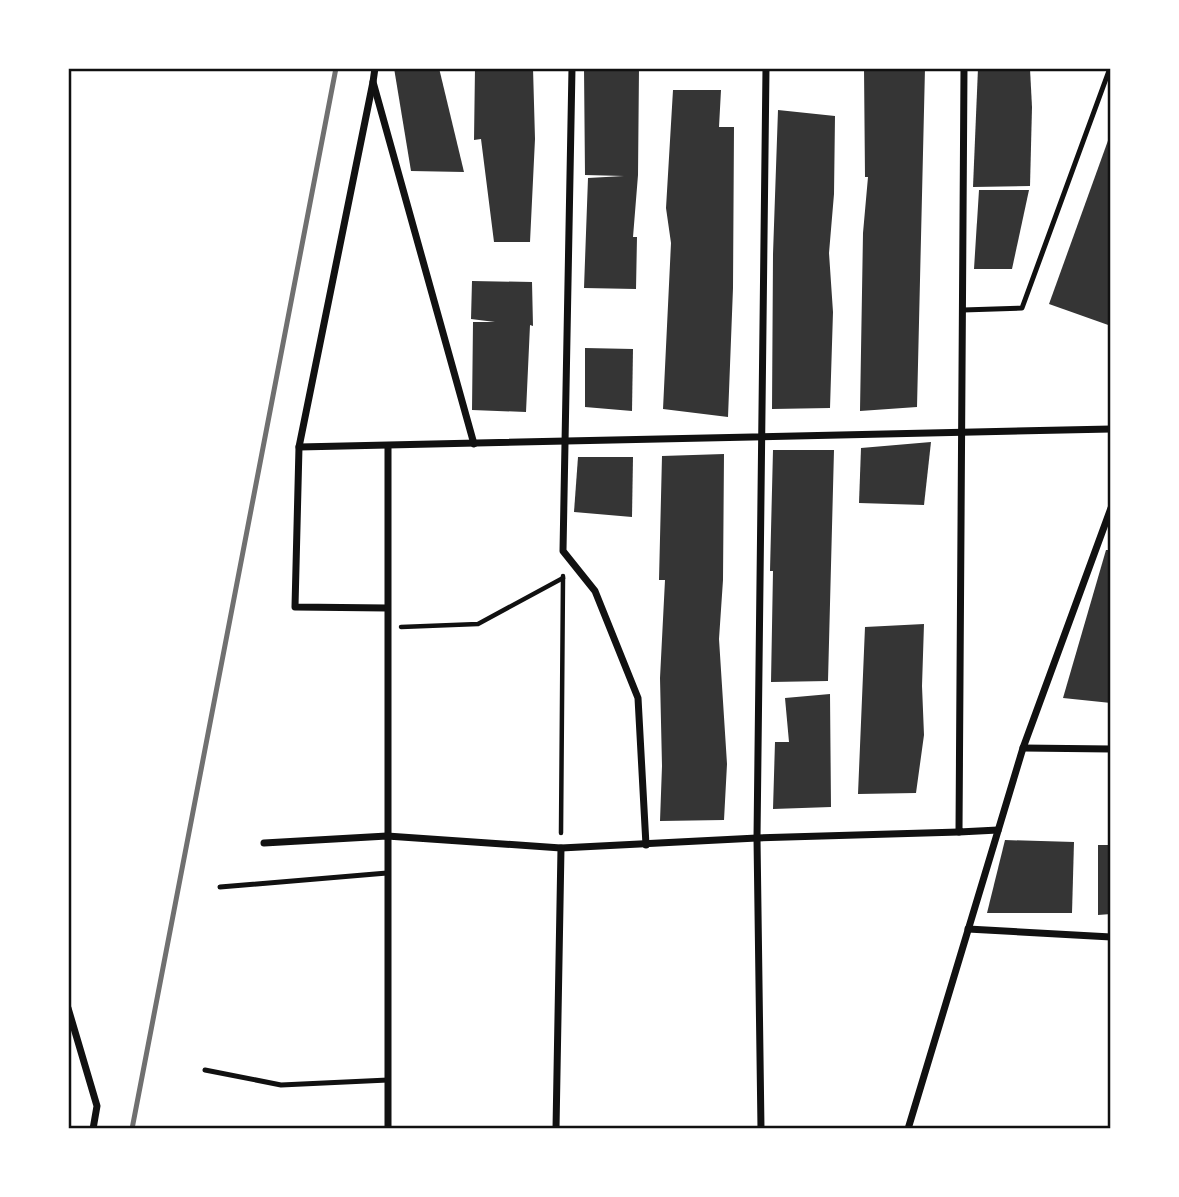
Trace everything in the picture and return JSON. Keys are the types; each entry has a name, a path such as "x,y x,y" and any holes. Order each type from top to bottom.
{"street":[{"path":"376,68 299,447 295,607 387,608"},
{"path":"572,68 563,551 595,590 638,698 646,845"},
{"path":"761,1129 757,838 766,68"},
{"path":"959,832 964,68"},
{"path":"373,82 474,444"},
{"path":"299,447 1111,429"},
{"path":"388,446 388,1129"},
{"path":"908,1129 1023,748 1108,525 1111,508"},
{"path":"1023,748 1111,749"},
{"path":"264,843 387,835 561,848 998,830"},
{"path":"556,1129 561,848"},
{"path":"968,929 1111,937"},
{"path":"68,1008 97,1106 93,1129"}],"lane":[{"path":"963,310 1021,308 1110,68"},
{"path":"220,887 387,873"},
{"path":"205,1070 281,1085 388,1080"}],"path":[{"path":"561,848 563,551"},
{"path":"387,628 478,624 564,577"}],"building":[{"path":"394,68 439,68 464,172 411,171"},
{"path":"475,68 533,68 535,139 530,242 494,242 481,139 474,140"},
{"path":"584,68 639,68 638,175 633,237 637,237 636,289 584,288 588,178 624,176 585,175"},
{"path":"864,68 925,68 917,407 860,411 863,233 868,177 865,177"},
{"path":"978,68 1030,69 1030,186 973,187"},
{"path":"673,90 721,90 719,127 734,127 733,288 728,417 663,409 671,243 666,208"},
{"path":"778,110 835,116 834,194 829,253 833,312 830,408 772,409 773,254"},
{"path":"1111,135 1111,326 1049,304"},
{"path":"979,190 1029,190 1012,269 974,269"},
{"path":"472,281 532,282 533,326 530,325 526,412 472,410 473,322 495,322 471,319"},
{"path":"585,348 633,349 632,411 585,407"},
{"path":"931,442 924,505 859,503 861,448"},
{"path":"773,450 834,450 828,681 771,682"},
{"path":"724,454 723,580 719,639 727,764 724,820 660,821 660,678 665,580 659,580 662,456"},
{"path":"578,457 633,457 632,517 574,512"},
{"path":"1106,550 1111,550 1111,703 1063,698"},
{"path":"924,624 924,735 916,793 858,794 865,627"},
{"path":"830,694 831,807 773,809 775,742 789,742 785,698"},
{"path":"1005,840 1074,842 1072,913 987,913"},
{"path":"1098,845 1111,845 1111,914 1098,915"}],"railway":[{"path":"132,1129 336,68"}]}
